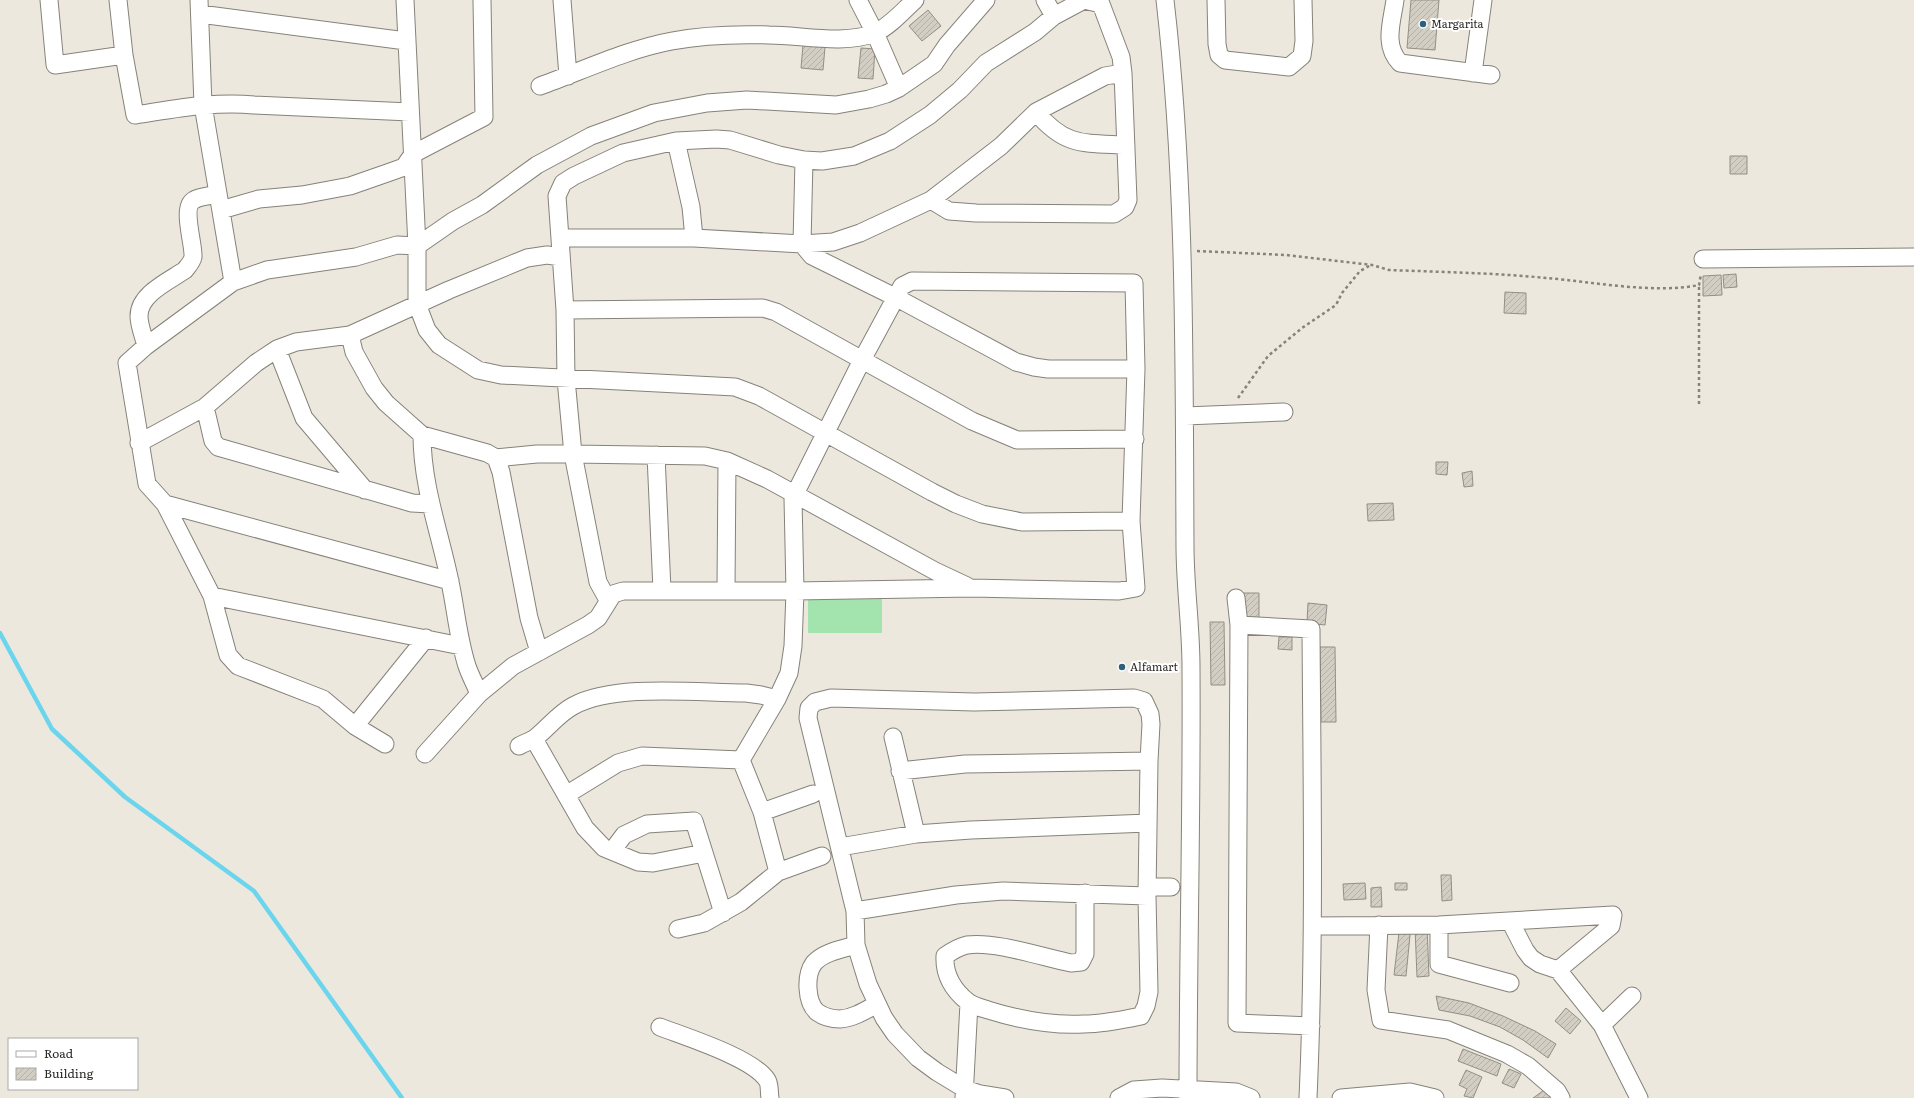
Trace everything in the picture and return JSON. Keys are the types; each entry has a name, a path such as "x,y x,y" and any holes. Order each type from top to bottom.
{"street":[{"path":"48,0 55,65 124,55"},
{"path":"118,0 124,55 135,115 203,105 231,103 254,106 410,112"},
{"path":"405,0 417,246 417,304 426,330 439,345 478,370 501,375 735,387 759,396 932,492 956,504 982,514 1022,522 1131,520"},
{"path":"146,346 139,318 141,304 146,297 185,270 190,264 193,256 188,213 190,204 194,200 220,202 259,199 302,195 350,186 404,167 413,154 484,117 482,0"},
{"path":"562,0 568,76"},
{"path":"858,0 875,32 899,88"},
{"path":"540,86 647,47 672,41 706,37 769,34 838,39 875,32 898,16 914,0"},
{"path":"386,744 355,726 323,699 238,666 228,655 212,596 165,504 147,484 127,363 146,346 233,282 267,270 356,257 396,245 417,246 453,221 482,206 537,165 591,136 654,113 707,104 747,100 836,105 869,99 899,88 934,64 947,45 986,0"},
{"path":"1045,0 1054,16"},
{"path":"608,600 598,582 572,454 566,379 567,354 565,310 557,196 563,183 574,176 623,153 676,141 699,139 730,140 779,155 804,160 822,161 854,156 873,149 907,131 947,102 986,63 1035,32 1054,16 1084,0 1101,4 1120,57 1123,73 1128,200 1125,208 1114,214 976,213 949,211 931,200"},
{"path":"1165,0 1171,53 1183,250 1185,550 1191,664 1188,1093"},
{"path":"1216,0 1216,44 1218,55 1226,60 1289,67 1302,56 1304,41 1303,0"},
{"path":"1395,0 1390,44 1393,55 1400,63 1491,75"},
{"path":"1473,73 1484,0"},
{"path":"233,282 203,105 200,7 406,41"},
{"path":"560,238 694,238 802,244 833,242 860,233 931,200 1001,146 1036,112 1104,76 1123,73"},
{"path":"1036,112 1045,123 1058,134 1074,142 1126,145"},
{"path":"676,141 690,207 694,238"},
{"path":"804,160 802,244 812,256 895,297 1016,362 1048,369 1136,369"},
{"path":"139,442 205,407 256,363 277,349 296,342 350,335 417,304 527,258 547,255 561,257"},
{"path":"1703,260 1914,258"},
{"path":"426,754 479,694 513,666 598,618 613,594 624,591 795,591 971,588 1119,591 1136,588 1131,520 1135,439 1136,369 1134,283 912,281 902,286 862,360 795,494 793,502 795,591 794,646 789,673 777,700 741,760"},
{"path":"565,310 763,308 776,312 972,421 1017,440 1135,439"},
{"path":"350,335 354,352 374,388 386,403 422,435 487,453 496,458 537,454 656,455 705,456 727,461 795,494 935,571 971,588"},
{"path":"277,349 304,418 365,490"},
{"path":"205,407 213,441 218,447 412,503 430,504"},
{"path":"1185,416 1284,412"},
{"path":"422,435 422,448 430,504 450,581 461,646 467,667 479,694"},
{"path":"656,455 662,590"},
{"path":"496,458 529,618 539,652"},
{"path":"726,590 727,461"},
{"path":"165,504 450,581"},
{"path":"212,596 461,646"},
{"path":"1236,598 1239,625 1237,1022 1312,1026"},
{"path":"1239,625 1311,629 1313,926 1312,1026 1308,1098"},
{"path":"355,726 426,638"},
{"path":"519,746 534,739 573,706 613,694 634,692 746,693 761,695 777,700"},
{"path":"1005,1098 965,1093 918,1058 895,1034 884,1018 866,978 856,946 855,911 808,718 809,708 815,702 831,698 974,702 1134,698 1144,701 1150,714 1152,724 1149,760 1148,823 1148,992 1146,1006 1141,1016 1106,1023 1042,1024 1022,1020 969,1003 948,980 944,968 944,956 954,949 978,945 993,946 1071,963 1081,962 1085,954 1085,893"},
{"path":"893,737 916,834"},
{"path":"534,739 585,828 604,848 638,862 653,863 704,853"},
{"path":"566,795 618,763 642,756 741,760"},
{"path":"741,760 762,812 778,872"},
{"path":"900,771 965,764 1149,760"},
{"path":"762,812 813,794"},
{"path":"612,852 624,835 647,824 694,821 723,913"},
{"path":"840,847 916,834 971,830 1148,823"},
{"path":"678,929 704,923 741,902 778,872 822,856"},
{"path":"855,911 956,895 1003,891 1085,893 1147,891 1171,887"},
{"path":"1313,926 1439,925 1613,915 1611,926 1558,970"},
{"path":"1510,921 1525,950 1531,958 1540,964 1558,970 1602,1025 1639,1098"},
{"path":"1379,925 1376,990 1381,1020 1448,1030 1507,1054 1528,1066 1557,1090 1561,1098"},
{"path":"1439,925 1439,964 1510,983"},
{"path":"856,946 825,955 813,964 809,976 808,987 810,998 816,1011 824,1016 835,1018 853,1017 877,1004"},
{"path":"1602,1025 1632,996"},
{"path":"965,1093 969,1003"},
{"path":"660,1027 725,1053 759,1070 768,1081 770,1098"},
{"path":"1119,1098 1134,1090 1162,1088 1188,1093 1236,1092 1251,1098"},
{"path":"1341,1098 1410,1092 1435,1098"}],"path":[{"path":"1183,250 1286,255 1372,264 1390,270 1533,277 1650,288 1684,288 1699,285"},
{"path":"1699,404 1699,285 1703,260"},
{"path":"1226,415 1268,356 1302,328 1336,305 1342,293 1360,271 1372,264"}],"green space":[{"path":"882,593 882,633 808,633 808,594"}],"building":[{"name":"Margarita","path":"1411,0 1439,0 1435,50 1407,48"},
{"path":"928,10 941,26 922,41 909,26"},
{"path":"803,45 825,47 823,70 801,68"},
{"path":"861,48 875,49 873,79 858,78"},
{"path":"1730,156 1747,156 1747,174 1730,174"},
{"path":"1736,274 1737,287 1724,288 1723,275"},
{"path":"1721,275 1722,295 1703,296 1703,276"},
{"path":"1505,292 1526,293 1526,314 1504,313"},
{"path":"1436,462 1448,462 1447,475 1436,474"},
{"path":"1472,471 1473,486 1464,487 1462,473"},
{"path":"1393,503 1394,520 1368,521 1367,504"},
{"path":"1244,593 1259,593 1259,622 1244,622"},
{"path":"1308,603 1327,605 1325,625 1307,623"},
{"path":"1210,622 1224,622 1225,685 1211,685"},
{"path":"1279,637 1292,637 1292,650 1278,649"},
{"path":"1320,647 1335,647 1336,722 1321,722"},
{"path":"1441,875 1451,875 1452,900 1442,901"},
{"path":"1365,883 1366,899 1344,900 1343,884"},
{"path":"1395,883 1407,883 1407,890 1395,890"},
{"path":"1381,887 1382,907 1371,907 1371,888"},
{"path":"1400,924 1411,925 1406,976 1394,975"},
{"path":"1427,926 1429,976 1417,977 1415,927"},
{"path":"1436,996 1469,1003 1503,1016 1535,1031 1556,1044 1548,1058 1523,1040 1500,1027 1470,1016 1439,1010"},
{"path":"1566,1008 1581,1021 1570,1034 1555,1021"},
{"path":"1463,1049 1501,1064 1497,1076 1458,1061"},
{"path":"1509,1069 1521,1074 1514,1088 1502,1083"},
{"path":"1466,1070 1482,1077 1473,1098 1464,1096 1467,1089 1459,1085"},
{"path":"1550,1086 1555,1098 1533,1098"}],"waterway":[{"path":"0,633 52,729 125,797 254,891 402,1098"}],"place":[{"name":"Margarita","path":"1423,24"},
{"name":"Alfamart","path":"1122,667"}]}
